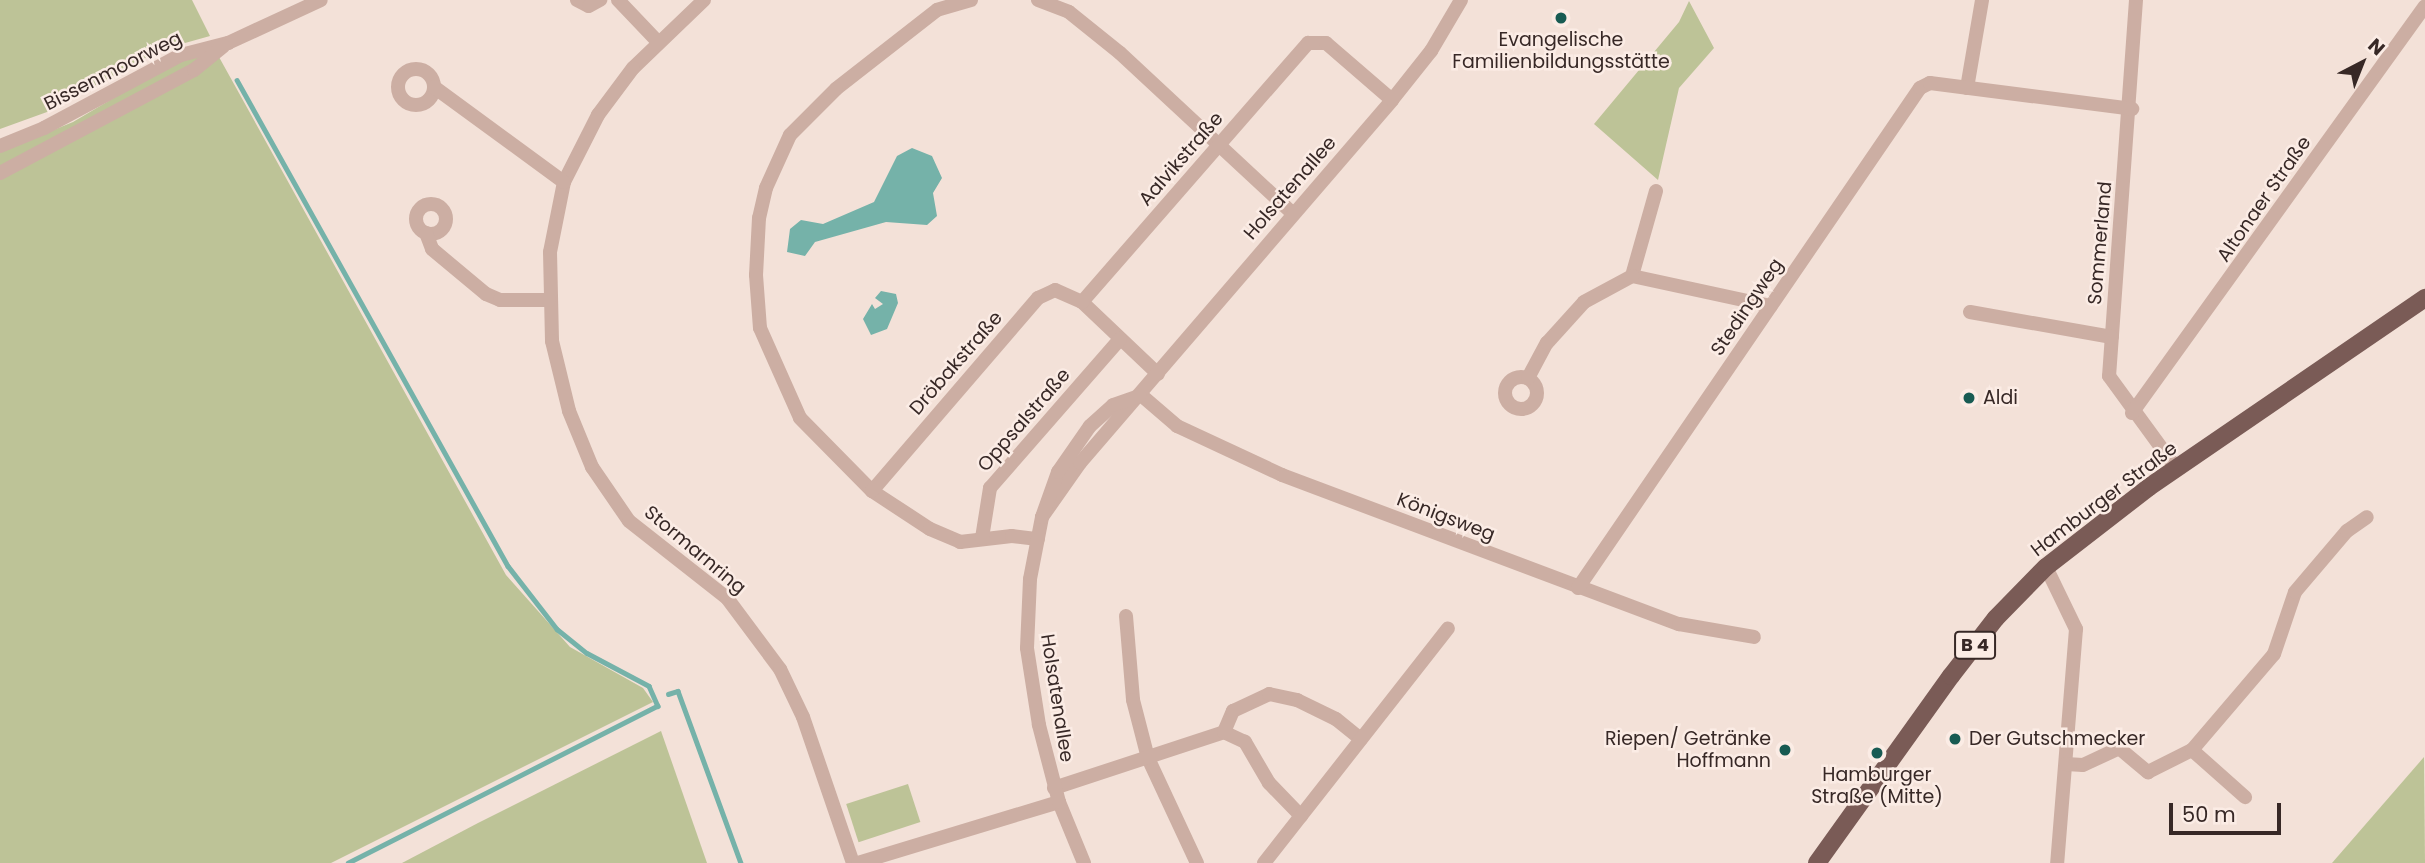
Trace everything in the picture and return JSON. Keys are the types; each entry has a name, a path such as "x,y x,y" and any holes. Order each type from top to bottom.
{"main road":[{"name":"Hamburger Straße","path":"1817,863 1951,676 1996,618 2046,567 2176,468 2425,298"}],"street":[{"name":"Bissenmoorweg","path":"0,146 44,128 181,55 228,43 321,0"},
{"path":"577,0 589,6 600,0"},
{"path":"618,0 657,41"},
{"name":"Stormarnring","path":"704,0 657,41 598,116 564,182 550,252 552,341 569,411 592,467 629,521 727,598 758,635 803,717 853,863"},
{"path":"971,0 937,10 836,89 790,135 766,188 760,218 756,275 760,328 800,418 872,491 930,529 960,542 982,538 1038,539"},
{"path":"1038,0 1069,12 1293,214"},
{"name":"Holsatenallee","path":"1084,863 1057,795 1027,648 1030,579 1042,517 1080,463 1392,100 1431,51 1461,0"},
{"path":"1967,88 1982,0"},
{"name":"Sommerland","path":"2137,0 2132,109 2109,376 2132,413 2176,468"},
{"name":"Altonaer Straße","path":"2132,413 2425,6"},
{"path":"0,173 194,70 228,43"},
{"name":"Aalvikstraße","path":"1082,302 1308,43 1326,43 1392,100"},
{"name":"Stedingweg","path":"1578,588 1920,88 1930,83 2132,109"},
{"path":"434,87 564,182"},
{"path":"1632,276 1656,191"},
{"path":"426,233 432,248 486,294 500,300 549,300"},
{"path":"1528,378 1547,343 1584,302 1632,276 1771,306"},
{"name":"Dröbakstraße","path":"872,491 1038,299 1055,289 1082,302"},
{"path":"1082,302 1158,373"},
{"path":"1970,312 2112,337"},
{"name":"Oppsalstraße","path":"982,538 990,488 1120,339"},
{"name":"Königsweg","path":"1141,395 1177,426 1282,475 1692,629 1754,637"},
{"path":"2066,764 2083,765 2119,748 2148,772 2192,750 2274,654 2295,592 2347,531 2367,517"},
{"path":"2046,567 2076,629 2057,863"},
{"path":"1126,616 1133,700 1148,758 1197,863"},
{"path":"1264,863 1448,628"},
{"path":"1224,732 1233,711 1269,694 1297,700 1336,719 1361,739"},
{"path":"858,863 1057,795 1148,758 1224,732 1245,742 1269,783 1301,816"},
{"path":"2192,750 2245,797"}],"green space":[{"path":"0,0 192,0 210,36 160,50 47,112 0,129"},
{"path":"1689,1 1714,48 1679,88 1658,180 1594,124 1679,22"},
{"path":"214,48 506,575 570,647 643,688 653,702 331,863 0,863 0,152 73,122 178,60"},
{"path":"661,731 707,863 402,863 478,823"},
{"path":"2424,757 2425,863 2332,863"},
{"path":"908,784 920,822 859,842 846,804"}],"water":[{"path":"912,148 932,156 942,178 933,193 937,216 927,225 886,222 815,242 805,256 787,252 790,229 801,220 823,224 874,202 897,156"},
{"path":"881,291 896,294 898,303 887,329 871,335 863,319 872,304 875,309 883,304 875,298"}],"waterway":[{"path":"237,80 508,566 557,629 587,653 649,686 658,706 349,863"},
{"path":"668,694 678,691 741,863"}],"place":[{"name":"Evangelische Familienbildungsstätte","path":"1561,18"},
{"name":"Aldi","path":"1969,398"},
{"name":"Der Gutschmecker","path":"1955,739"},
{"name":"Riepen/ Getränke Hoffmann","path":"1785,750"},
{"name":"Hamburger Straße (Mitte)","path":"1877,753"}]}
